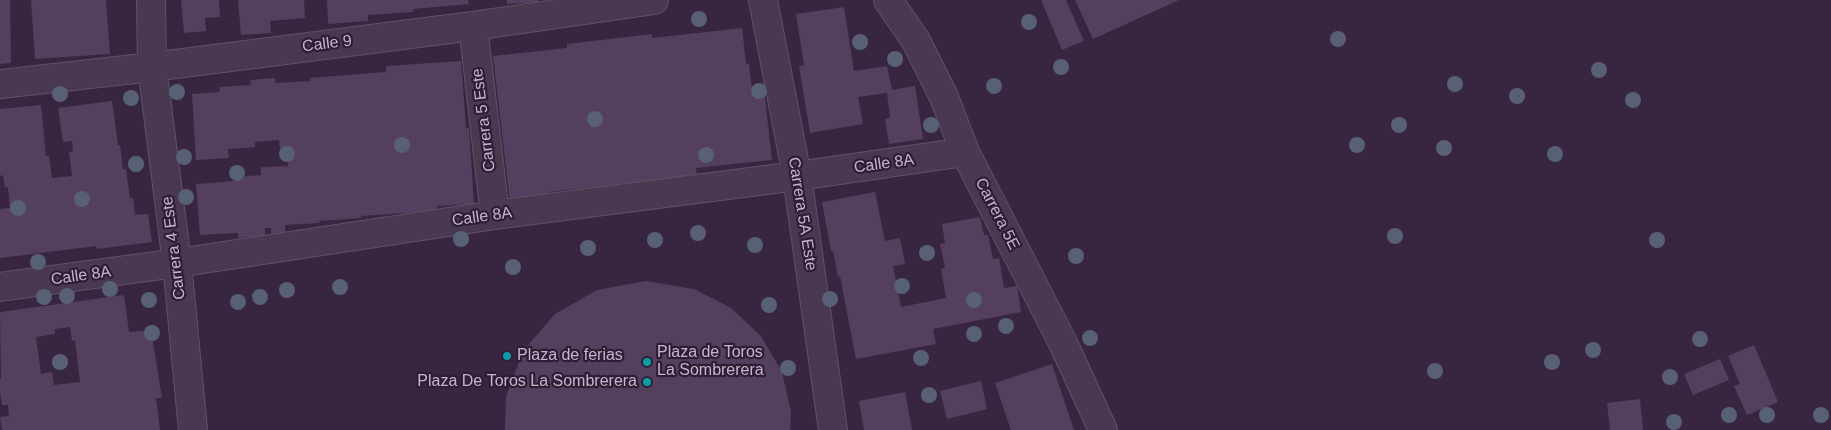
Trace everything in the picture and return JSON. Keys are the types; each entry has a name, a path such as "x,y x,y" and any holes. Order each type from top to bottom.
{"street":[{"name":"Carrera 4 Este","path":"152,0 152,67 177,263 193,430"},
{"name":"Calle 9","path":"0,84 152,67 473,26 654,0"},
{"name":"Carrera 5A Este","path":"763,0 797,176 833,430"},
{"name":"Carrera 5E","path":"888,0 916,41 944,98 965,152 1064,343 1103,430"},
{"name":"Carrera 5 Este","path":"473,26 495,215"},
{"name":"Calle 8A","path":"0,288 495,215 965,152"}],"building":[{"path":"0,0 10,0 11,63 0,64"},
{"path":"31,0 106,0 110,54 35,59"},
{"path":"181,0 219,0 220,17 205,18 206,31 184,33"},
{"path":"238,0 304,0 305,18 270,21 271,33 241,35"},
{"path":"327,0 468,0 469,4 413,9 413,12 368,15 368,21 328,24"},
{"path":"507,0 538,0 538,2 507,4"},
{"path":"1041,0 1066,0 1084,41 1062,50"},
{"path":"1075,0 1179,0 1093,39"},
{"path":"844,7 854,71 887,66 892,90 915,86 923,139 889,144 885,119 890,118 887,93 858,97 863,124 810,133 799,66 804,65 796,14"},
{"path":"742,28 746,64 749,64 752,89 764,89 772,160 696,168 697,176 668,179 669,186 640,189 640,182 549,192 550,198 510,202 493,56 567,48 567,44 652,34 652,38"},
{"path":"461,61 466,128 469,128 474,204 437,206 437,211 361,216 361,218 319,221 320,223 285,225 286,240 272,241 271,228 265,228 265,236 238,238 238,233 200,235 196,184 234,181 234,177 261,175 261,167 288,166 287,148 280,149 279,140 255,142 255,147 228,149 229,158 196,160 192,94 220,92 219,87 251,85 250,80 275,78 275,83 310,81 310,78 386,72 386,66"},
{"path":"112,101 118,145 120,145 123,169 126,169 130,198 133,198 135,215 148,214 152,242 97,249 96,246 0,258 0,209 10,208 8,187 5,188 3,175 0,176 0,109 41,105 46,156 49,156 52,178 72,176 69,152 73,151 72,141 63,142 58,108"},
{"path":"875,192 885,241 900,238 905,264 893,266 901,307 946,298 941,269 945,268 940,244 945,243 942,224 980,217 984,235 988,235 993,259 999,258 1004,288 1017,286 1021,312 933,329 936,344 856,359 840,276 838,277 833,251 831,251 822,202"},
{"name":"Plaza de Toros La Sombrerera","path":"646,281 694,289 731,308 761,336 782,372 791,412 790,430 505,430 506,397 523,351 555,314 597,290"},
{"path":"124,295 129,332 151,330 162,398 156,398 160,430 2,430 0,417 9,416 8,405 2,405 0,392 0,312","holes":["70,327 72,341 75,340 80,382 54,385 52,372 41,374 36,337 55,334 55,329"]},
{"path":"1754,345 1778,402 1747,415 1734,386 1740,384 1728,356"},
{"path":"1720,359 1729,380 1693,395 1684,374"},
{"path":"1052,364 1074,430 1011,430 995,383"},
{"path":"981,381 987,409 947,419 940,391"},
{"path":"905,392 912,430 864,430 859,401"},
{"path":"1640,399 1643,430 1610,430 1607,403"}],"place":[{"name":"Plaza de ferias","path":"507,356"},
{"name":"Plaza de Toros La Sombrerera","path":"647,362"},
{"name":"Plaza De Toros La Sombrerera","path":"647,382"}]}
